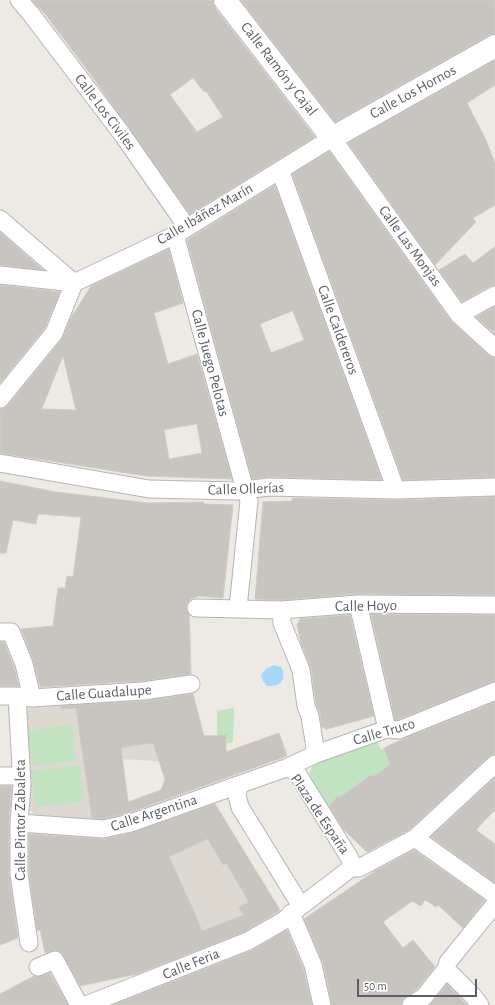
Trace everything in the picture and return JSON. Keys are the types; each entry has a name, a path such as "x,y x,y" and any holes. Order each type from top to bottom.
{"street":[{"name":"Calle Los Civiles","path":"19,0 122,134 181,231"},
{"name":"Calle Ramón y Cajal","path":"225,0 332,138"},
{"name":"Calle Los Hornos","path":"332,138 495,46"},
{"name":"Calle Ibáñez Marín","path":"74,283 181,231 332,138"},
{"name":"Calle Las Monjas","path":"332,138 459,315 495,348"},
{"name":"Calle Caldereros","path":"280,170 396,490"},
{"path":"0,219 74,283"},
{"name":"Calle Juego Pelotas","path":"181,231 242,479 249,501 238,608"},
{"path":"0,276 74,283"},
{"path":"0,399 54,333 74,283"},
{"path":"459,315 495,295"},
{"name":"Calle Ollerías","path":"0,463 149,489 236,491 269,487 396,490 495,487"},
{"path":"358,604 387,729"},
{"name":"Calle Hoyo","path":"196,608 282,610 358,604 495,606"},
{"path":"282,610 282,623 301,670 306,706 310,716 316,754"},
{"name":"Calle Pintor Zabaleta","path":"0,632 11,632 24,664 22,785 19,823 19,874 29,943"},
{"name":"Calle Guadalupe","path":"0,696 24,697 143,691 191,684"},
{"name":"Calle Truco","path":"286,768 316,754 387,729 399,730 492,697"},
{"path":"351,868 359,868 415,838 495,764"},
{"name":"Plaza de España","path":"239,785 286,768 297,773 349,857 351,868 296,910"},
{"path":"0,776 21,776"},
{"path":"239,785 237,795 240,807 296,910 313,965 322,1005"},
{"name":"Calle Argentina","path":"19,823 103,829 131,823 239,785"},
{"path":"415,838 495,895"},
{"path":"411,1005 424,997 446,969 448,962 495,904"},
{"name":"Calle Feria","path":"86,1005 248,941 283,921 296,910"},
{"path":"38,967 55,960 80,1005"},
{"path":"446,969 480,1005"}],"shaded area":[{"path":"192,689 198,715 170,762 122,759 130,816 111,821 35,815 28,808 26,711 34,703"},
{"path":"213,800 283,915 251,934 169,967 148,911 133,841 134,829"}],"green space":[{"path":"234,708 233,742 217,746 217,711"},
{"path":"72,725 76,761 32,766 28,730"},
{"path":"376,738 381,750 384,748 390,765 382,770 385,773 374,781 369,775 327,807 310,780 310,773 313,764"},
{"path":"80,765 84,801 36,807 31,771"}],"water":[{"path":"274,665 281,667 284,675 283,679 279,684 267,686 261,675 267,668"}],"building":[{"path":"32,0 213,0 215,8 315,137 190,214 91,75 46,15","holes":["193,78 204,92 206,91 223,117 197,132 170,95"]},
{"path":"241,0 495,0 495,34 489,35 335,122"},
{"path":"495,60 495,85 467,103 485,138 495,163 495,205 473,218 476,222 435,265 348,143"},
{"path":"329,151 451,321 488,355 495,358 495,477 403,480 292,174"},
{"path":"275,185 382,480 269,477 252,479 187,240","holes":["293,311 304,340 271,353 260,324"]},
{"path":"0,232 43,270 0,265"},
{"path":"495,247 495,285 490,286 462,302 439,270 465,254 473,263"},
{"path":"169,249 183,303 154,313 168,364 197,354 232,479 146,476 0,453 0,409 8,405 62,339 73,313 73,315 91,286","holes":["63,356 76,410 42,409","197,424 202,453 169,459 164,430"]},
{"path":"0,285 60,292 45,328 0,383"},
{"path":"495,306 495,334 476,317"},
{"path":"0,481 56,492 148,503 204,502 204,504 233,505 223,598 199,596 191,599 187,603 186,607 189,615 191,674 142,681 40,687 33,660 21,629 53,626 58,588 65,588 67,576 73,577 81,517 38,514 36,524 13,520 6,553 0,553"},
{"path":"495,497 495,595 358,594 281,600 255,599 263,502 292,501 292,498 396,500"},
{"path":"371,614 495,615 495,681 395,720"},
{"path":"350,615 374,716 327,729 322,727 320,714 316,703 311,668 301,643 297,625 300,619"},
{"path":"0,642 4,642 14,667 19,686 0,686"},
{"path":"193,694 204,736 226,735 226,752 279,733 287,756 128,813 102,819 92,818 76,708 61,709 61,706 144,701","holes":["153,743 165,779 161,790 128,802 121,748"]},
{"path":"495,702 495,754 488,757 409,830 367,852 344,830 329,806 337,797 340,797 370,775 372,777 390,765 384,748 412,735"},
{"path":"495,778 495,810 476,830 495,844 495,883 431,837"},
{"path":"0,786 12,786 9,822 9,874 18,938 0,945"},
{"path":"215,804 280,910 244,932 137,974 80,986 61,952 56,950 45,953 40,930 37,931 29,873 29,834 105,839 134,832","holes":["208,839 223,865 226,863 249,902 239,907 244,915 202,931 169,857"]},
{"path":"414,850 485,900 463,928 438,905 436,907 425,900 421,906 412,901 383,922 403,948 413,940 435,967 417,989 402,1000 401,1005 332,1005 323,963 304,919 375,871"},
{"path":"287,930 303,968 312,1005 113,1005 252,950"},
{"path":"50,973 68,1005 0,1005 0,994 34,976 41,976"},
{"path":"447,984 465,1003 467,1005 430,1005"}]}
